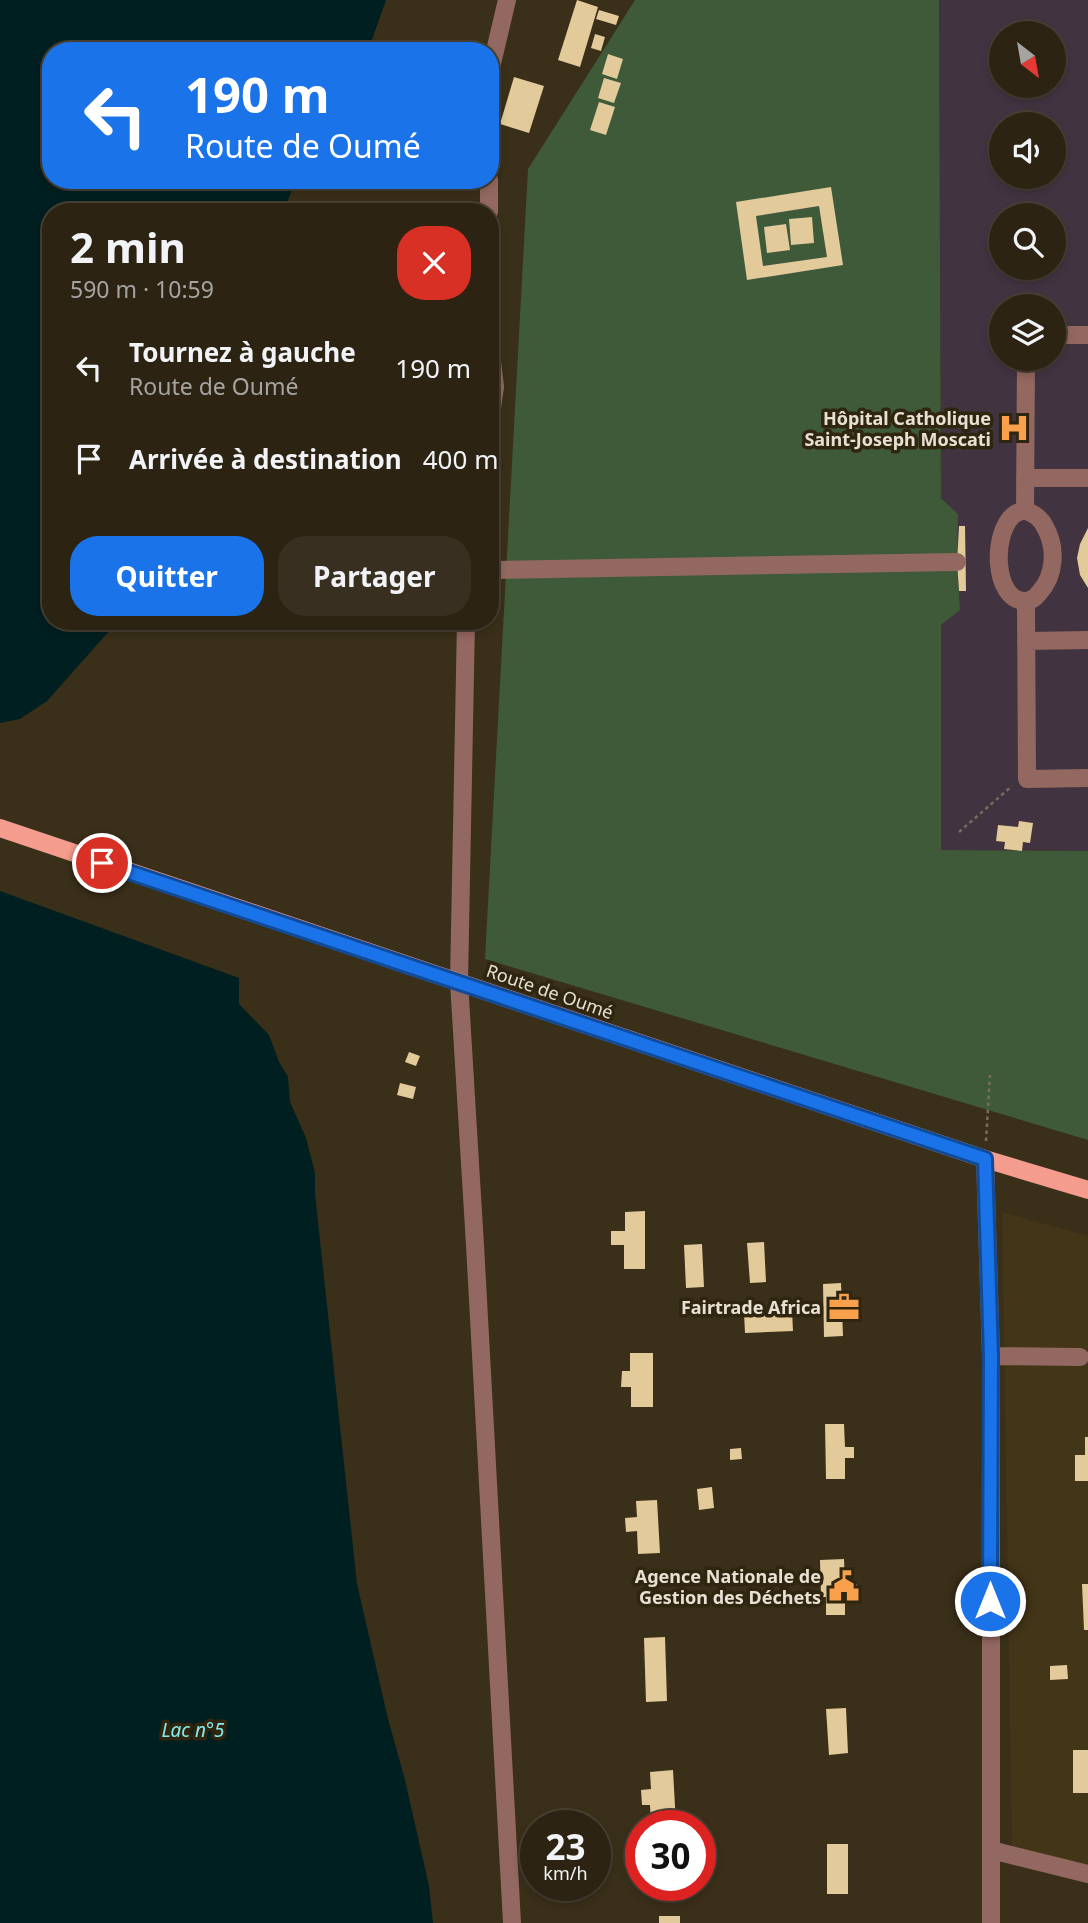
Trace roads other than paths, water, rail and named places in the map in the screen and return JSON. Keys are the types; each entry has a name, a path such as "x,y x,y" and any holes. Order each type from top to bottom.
{"main road":[{"name":"Route de Oumé","path":"0,828 985,1159 1088,1190"}],"street":[{"path":"497,42 507,0"},
{"path":"1066,335 1088,335"},
{"path":"1025,510 1026,371"},
{"path":"1025,478 1088,478"},
{"path":"1025,510 1036,516 1045,527 1052,545 1053,558 1046,586 1035,598 1026,601 1015,598 1006,587 998,560 999,543 1004,528 1014,514 1025,510"},
{"path":"499,570 957,562"},
{"path":"1026,601 1027,779 1088,778"},
{"path":"466,630 459,982 512,1923"},
{"path":"1026,641 1088,640"},
{"path":"985,1159 991,1356 991,1923"},
{"path":"991,1356 1080,1357"},
{"path":"991,1850 1088,1874"}],"water":[{"path":"0,0 386,0 371,42 42,42 42,189 292,189 287,203 42,203 42,630 110,630 47,701 20,719 0,723"},
{"name":"Lac n°5","path":"0,891 239,978 239,1004 269,1035 288,1077 290,1102 306,1138 315,1173 315,1194 357,1584 429,1886 433,1923 0,1923"}],"place":[{"name":"Hôpital Catholique Saint-Joseph Moscati","path":"1014,428"},
{"name":"Fairtrade Africa","path":"844,1307"},
{"name":"Agence Nationale de Gestion des Déchets","path":"844,1586"}]}
